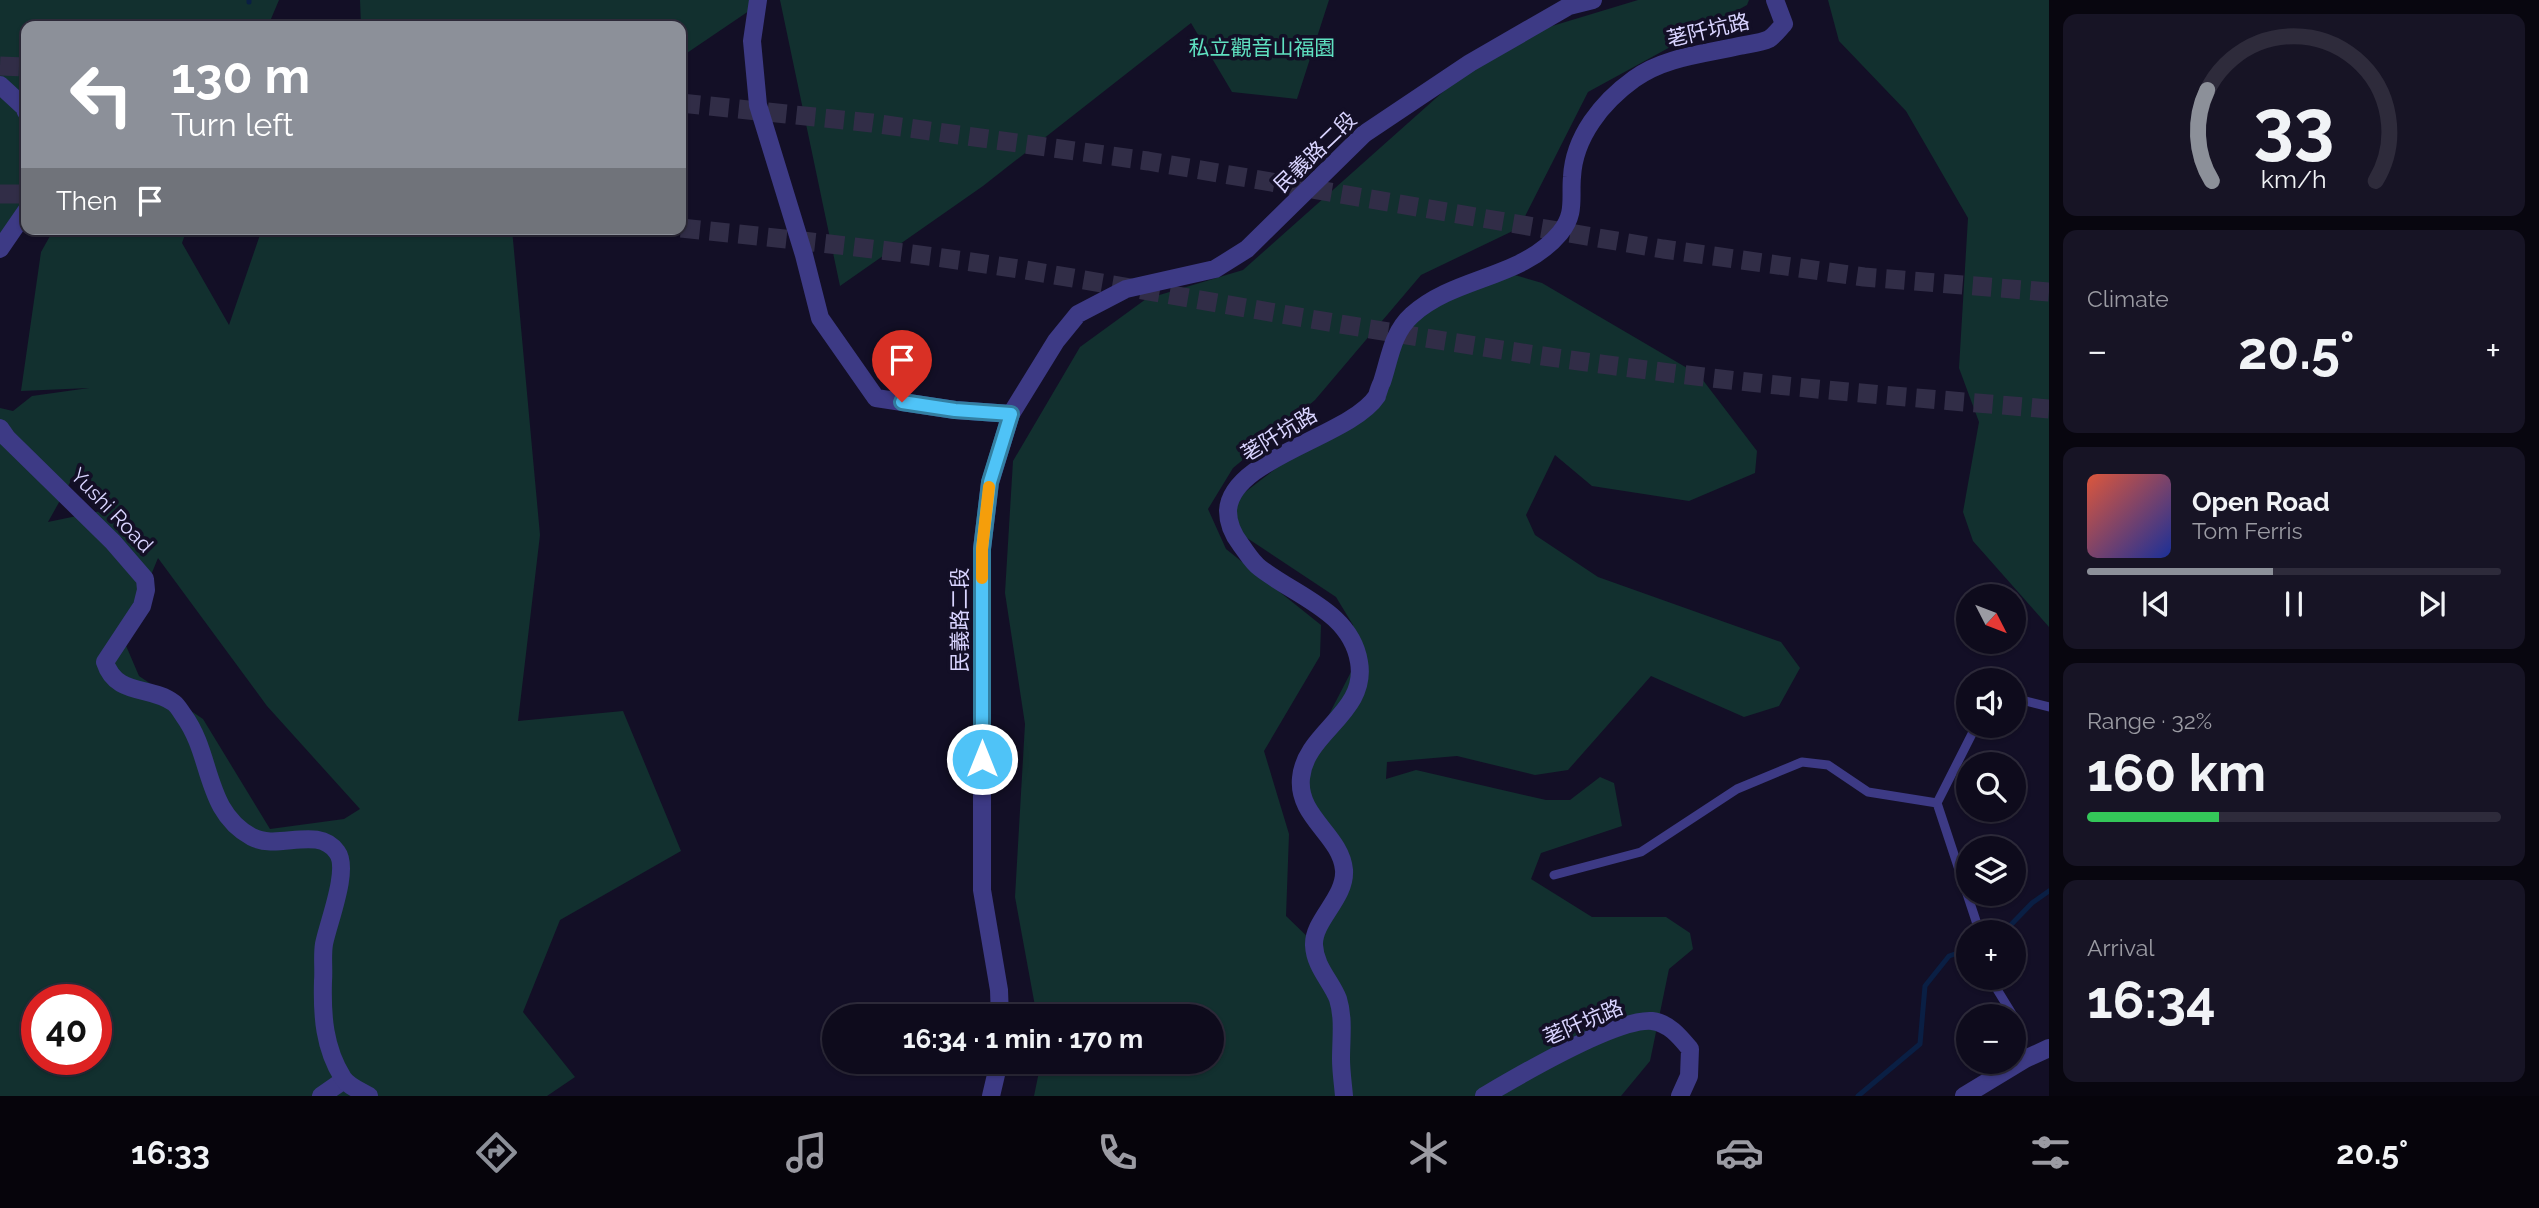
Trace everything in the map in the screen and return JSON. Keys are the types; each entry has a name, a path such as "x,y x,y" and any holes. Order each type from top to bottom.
{"street":[{"path":"758,0 752,41 758,105 820,318 877,398 955,410 1011,414"},
{"name":"民義路二段","path":"1000,1004 982,890 982,549 990,482 1011,414 1056,341 1077,314 1126,289 1214,269 1226,262 1247,249 1364,134 1470,63 1569,6 1593,0"},
{"name":"荖阡坑路","path":"1344,1096 1341,1058 1343,1035 1338,999 1320,970 1314,943 1322,922 1340,892 1344,870 1335,846 1307,811 1300,779 1311,747 1333,726 1354,699 1360,667 1354,641 1332,614 1256,566 1233,534 1228,511 1234,491 1255,471 1358,414 1377,396 1392,341 1410,316 1438,297 1504,272 1544,251 1564,229 1573,207 1572,176 1578,145 1603,107 1635,78 1666,62 1769,39 1784,24 1775,0"},
{"path":"0,85 21,104"},
{"path":"0,249 21,218"},
{"name":"Yushi Road","path":"0,428 113,542 145,579 146,590 142,606 105,662 109,673 118,682 174,703 199,740 216,798 231,823 255,838 278,843 312,839 329,843 340,854 342,873 324,946 322,1012 327,1044 344,1080"},
{"name":"荖阡坑路","path":"1484,1096 1532,1069 1623,1025 1653,1021 1674,1029 1690,1049 1689,1076 1680,1096"},
{"path":"2026,1059 2049,1048"},
{"path":"991,1096 996,1074"},
{"path":"1964,1096 2000,1074"},
{"path":"321,1096 344,1080 369,1096"}],"lane":[{"path":"2026,701 2049,707"},
{"path":"1970,738 1937,803 1976,920"},
{"path":"1554,875 1641,852 1737,789 1802,762 1828,765 1868,792 1937,803"}],"green space":[{"path":"0,0 279,0 270,21 21,21 21,213 0,240"},
{"path":"360,0 765,0 686,54 686,21 361,21"},
{"name":"私立觀音山福園","path":"780,0 1329,0 1297,99 1232,92 1191,23 983,186 840,286"},
{"path":"1638,0 1749,0 1747,5 1588,92 1519,228 1421,275 1315,400 1233,468 1208,509 1226,549 1321,625 1320,656 1264,751 1289,834 1286,916 1316,945 1343,853 1306,798 1304,763 1352,670 1353,625 1336,597 1232,528 1236,499 1372,395 1398,330 1491,268 1542,283 1699,375 1757,451 1755,473 1689,501 1592,486 1555,455 1526,515 1535,535 1598,577 1781,642 1800,668 1779,706 1744,717 1651,676 1568,770 1535,775 1457,756 1387,762 1386,779 1416,770 1546,800 1570,800 1600,777 1614,783 1622,826 1541,853 1531,879 1592,917 1666,917 1690,933 1693,949 1669,969 1650,1061 1621,1096 1034,1096 1039,1074 1224,1074 1224,1004 1035,1004 1015,897 1025,724 1005,593 1013,461 1080,347 1146,299 1243,270 1472,66 1529,33"},
{"path":"1828,0 2049,0 2049,627 2026,601 2026,584 2011,584 1973,541 1963,512 1979,422 1959,368 1968,218 1906,111 1839,41"},
{"path":"51,235 185,235 182,243 229,325 260,235 513,235 540,535 518,721 623,711 681,851 560,920 523,1012 575,1077 547,1096 0,1096 0,408 13,411 32,396 89,388 21,391 41,252","holes":["72,479 115,508 48,522","158,558 267,706 360,809 344,819 270,829 203,719 139,676 124,641"]}],"waterway":[{"path":"2016,920 2049,891"},
{"path":"1858,1096 1920,1044 1925,986 1949,956 1956,954"}],"tunnel":[{"path":"0,66 21,67"},
{"path":"686,104 872,123 1148,161 1663,249 1864,277 2049,292"},
{"path":"0,194 21,194"},
{"path":"686,229 1025,270 1576,361 1753,383 2049,409"}],"slow traffic":[{"path":"982,578 982,549 989,487"}],"route":[{"path":"902,402 955,410 1011,414 990,482 982,549 982,759"}]}
